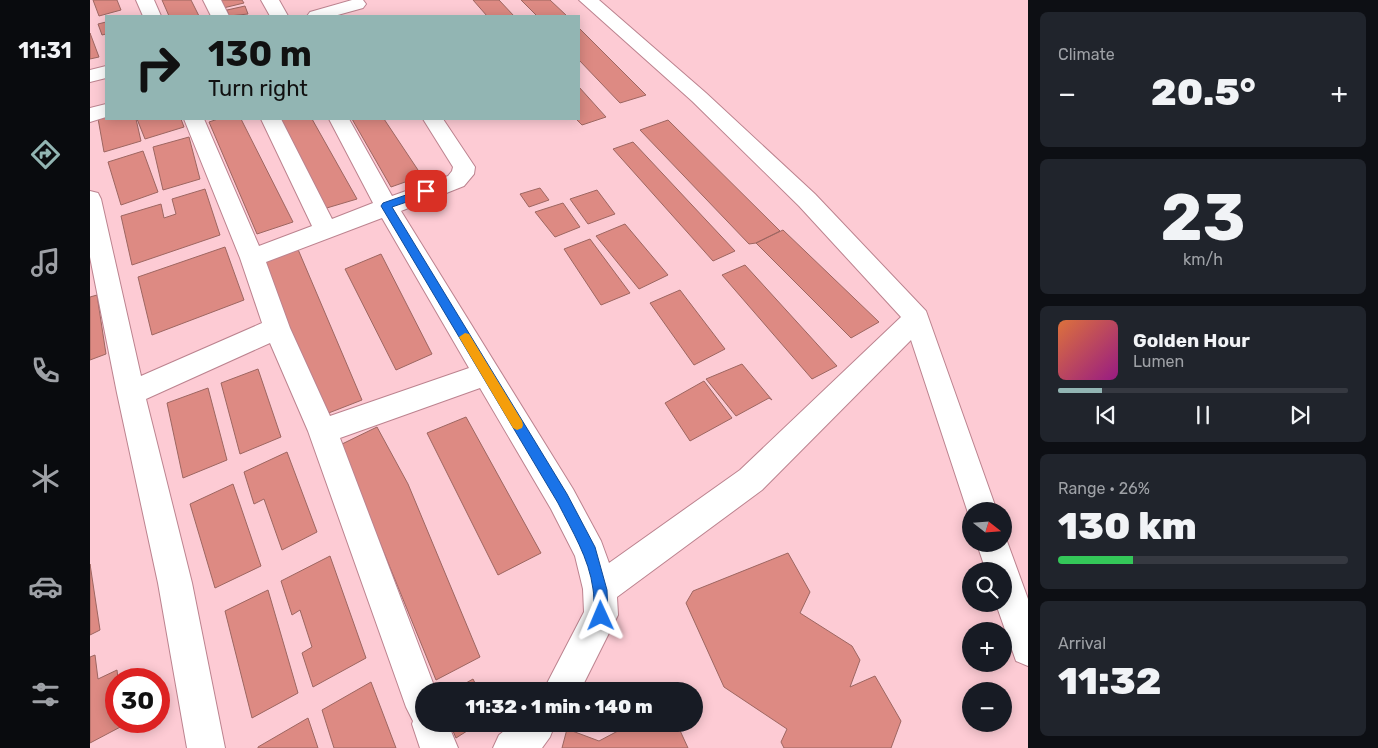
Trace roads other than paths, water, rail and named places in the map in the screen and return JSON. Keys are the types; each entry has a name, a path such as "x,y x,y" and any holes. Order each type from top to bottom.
{"street":[{"path":"145,0 152,15"},
{"path":"212,0 220,15"},
{"path":"270,0 278,15"},
{"path":"588,0 699,97 807,200 917,318 979,502"},
{"path":"321,15 358,7"},
{"path":"90,76 105,72"},
{"path":"90,115 105,110"},
{"path":"194,120 252,258 277,328 323,432 415,682"},
{"path":"271,120 325,229"},
{"path":"340,120 386,206 562,499 590,552 600,590 601,616 567,682"},
{"path":"252,258 456,181 463,174 464,166 434,120"},
{"path":"90,199 100,300 131,394 174,583 206,748"},
{"path":"600,590 751,480 917,318"},
{"path":"131,394 277,328"},
{"path":"323,432 487,374"},
{"path":"1012,601 1028,649"},
{"path":"433,732 439,748"},
{"path":"512,748 531,732"}]}
